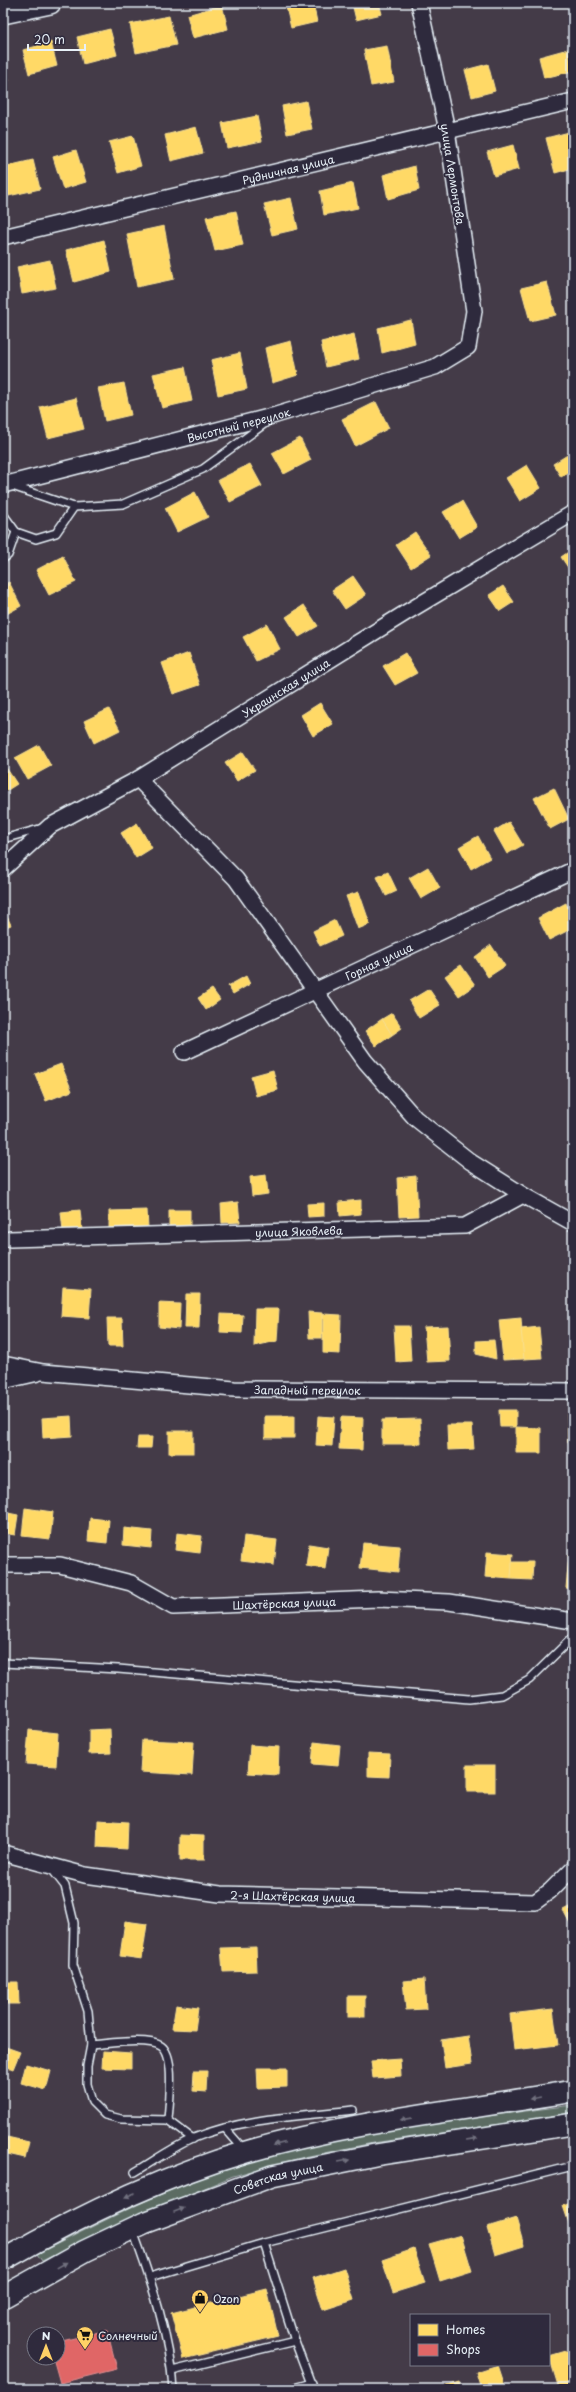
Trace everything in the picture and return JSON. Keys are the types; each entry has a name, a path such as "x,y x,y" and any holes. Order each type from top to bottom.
{"main road":[{"path":"3,13 50,3"},
{"path":"32,2281 10,2256 95,2210 190,2170 246,2152 351,2128 573,2091"},
{"name":"Советская улица","path":"3,2297 85,2251 133,2229 205,2199 272,2176 375,2155 573,2124"}],"street":[{"name":"улица Лермонтова","path":"419,3 447,130 474,311 468,347"},
{"name":"Рудничная улица","path":"3,237 447,130 573,102"},
{"name":"Высотный переулок","path":"6,485 276,415 435,367 468,347"},
{"name":"Украинская улица","path":"3,869 50,826 138,779 407,612 573,513"},
{"path":"138,779 236,879 314,992 365,1062 415,1118 471,1162 523,1195 573,1223"},
{"name":"Горная улица","path":"184,1052 573,870"},
{"name":"улица Яковлева","path":"7,1237 465,1226 523,1195"},
{"name":"Западный переулок","path":"3,1364 43,1372 234,1388 573,1391"},
{"name":"Западный переулок","path":"3,1381 43,1372"},
{"name":"Шахтёрская улица","path":"3,1565 60,1565 131,1583 173,1607 401,1600 449,1602 573,1620"},
{"name":"2-я Шахтёрская улица","path":"3,1853 85,1875 220,1894 535,1902 550,1891 573,1868"}],"lane":[{"path":"6,485 74,507 123,504 203,469 276,415"},
{"path":"3,514 16,532 36,539 56,533 74,507"},
{"path":"3,558 8,555 16,532"},
{"path":"3,839 50,826"},
{"path":"3,1663 126,1670 469,1699 502,1695 529,1680 573,1637"},
{"path":"50,1866 65,1886 74,1923 73,1965 88,2011 91,2044 87,2066 87,2084 92,2102 105,2115 121,2119 168,2120 193,2139"},
{"path":"91,2044 146,2042 160,2046 166,2051 170,2068 168,2120"},
{"path":"135,2172 193,2139 225,2128 265,2121 353,2110"},
{"path":"225,2128 246,2152"},
{"path":"150,2277 264,2243 573,2166"},
{"path":"133,2229 150,2277 172,2371 173,2389"},
{"path":"264,2243 294,2341 312,2386 290,2389"},
{"path":"172,2371 294,2341"}],"green space":[{"path":"573,2105 573,2112 555,2116 373,2143 304,2157 233,2176 101,2232 42,2261 37,2254 159,2195 202,2178 247,2163 339,2140 385,2131"}],"building: Homes":[{"path":"285,3 313,3 317,22 291,28"},
{"path":"352,3 379,3 382,14 356,20"},
{"path":"222,5 228,29 193,38 187,15"},
{"path":"169,16 176,45 136,53 130,24"},
{"path":"110,29 117,55 83,64 77,37"},
{"path":"51,42 57,66 29,74 23,50"},
{"path":"387,46 394,82 371,86 364,50"},
{"path":"568,49 573,71 544,78 539,57"},
{"path":"3,55 9,81 3,82"},
{"path":"488,64 495,91 472,97 465,70"},
{"path":"306,101 312,129 287,134 282,106"},
{"path":"257,116 262,141 227,148 222,123"},
{"path":"196,127 203,153 171,161 165,135"},
{"path":"573,131 573,168 555,173 546,138"},
{"path":"133,136 141,166 118,173 109,142"},
{"path":"513,145 519,169 494,176 487,152"},
{"path":"76,150 86,182 63,189 53,157"},
{"path":"33,160 40,189 4,197 3,167"},
{"path":"415,166 419,190 388,199 383,175"},
{"path":"353,183 358,208 324,215 320,191"},
{"path":"291,198 298,229 272,235 264,204"},
{"path":"236,211 243,245 215,251 206,217"},
{"path":"164,226 174,279 137,287 127,234"},
{"path":"104,240 111,272 74,282 66,250"},
{"path":"50,260 56,288 22,294 17,267"},
{"path":"547,282 556,315 530,321 521,288"},
{"path":"411,320 415,344 382,353 378,328"},
{"path":"354,334 359,359 326,367 321,342"},
{"path":"291,341 298,375 272,383 265,348"},
{"path":"240,353 247,389 218,395 211,360"},
{"path":"185,367 192,401 162,408 153,374"},
{"path":"124,383 131,415 105,421 98,388"},
{"path":"76,398 84,429 48,438 40,407"},
{"path":"376,402 389,428 355,446 342,419"},
{"path":"300,438 311,460 284,474 272,453"},
{"path":"569,454 573,460 573,470 561,477 553,464"},
{"path":"250,464 262,486 230,502 218,480"},
{"path":"527,465 541,488 520,501 506,478"},
{"path":"195,492 208,517 177,532 165,508"},
{"path":"462,501 477,527 459,538 443,512"},
{"path":"415,532 431,555 411,568 396,545"},
{"path":"573,549 573,575 561,557"},
{"path":"63,556 76,582 49,595 36,570"},
{"path":"353,576 366,595 345,609 332,590"},
{"path":"9,582 21,606 3,616 3,585"},
{"path":"503,586 514,602 500,611 489,595"},
{"path":"304,605 318,626 299,637 286,617"},
{"path":"267,624 280,649 256,661 243,637"},
{"path":"189,653 200,685 173,694 162,663"},
{"path":"405,653 417,673 395,685 383,666"},
{"path":"320,703 333,724 313,736 301,715"},
{"path":"109,709 120,730 94,743 84,721"},
{"path":"39,745 51,766 27,779 15,758"},
{"path":"243,752 255,770 237,781 225,763"},
{"path":"3,763 17,784 3,793"},
{"path":"554,788 569,819 550,829 534,798"},
{"path":"509,822 523,845 507,854 494,831"},
{"path":"137,823 152,848 136,858 121,833"},
{"path":"478,836 490,858 471,869 459,847"},
{"path":"428,867 440,888 421,899 409,878"},
{"path":"388,872 397,891 386,896 377,877"},
{"path":"359,892 370,924 358,929 346,896"},
{"path":"566,903 573,917 573,928 549,940 538,918"},
{"path":"3,908 11,925 3,928"},
{"path":"335,920 342,936 320,946 313,931"},
{"path":"491,945 505,966 488,977 475,957"},
{"path":"461,965 475,985 459,996 445,976"},
{"path":"246,976 250,984 233,994 228,986"},
{"path":"212,989 220,1000 206,1010 198,998"},
{"path":"429,989 440,1005 419,1018 409,1001"},
{"path":"392,1013 402,1028 392,1035 382,1019"},
{"path":"382,1019 392,1035 376,1046 365,1031"},
{"path":"61,1064 72,1091 46,1101 35,1074"},
{"path":"273,1070 278,1090 256,1096 251,1076"},
{"path":"266,1175 268,1194 252,1196 250,1177"},
{"path":"416,1176 418,1216 399,1217 397,1178"},
{"path":"361,1200 361,1214 340,1216 339,1202"},
{"path":"238,1202 240,1222 222,1223 221,1204"},
{"path":"324,1203 324,1216 308,1217 307,1204"},
{"path":"80,1210 82,1229 63,1231 61,1212"},
{"path":"147,1210 148,1228 109,1229 109,1211"},
{"path":"169,1210 190,1210 190,1225 169,1226"},
{"path":"63,1287 91,1289 89,1318 61,1316"},
{"path":"186,1294 200,1294 199,1328 185,1328"},
{"path":"159,1303 180,1304 179,1329 159,1327"},
{"path":"255,1309 279,1309 277,1341 254,1346"},
{"path":"308,1312 322,1313 322,1338 309,1338"},
{"path":"221,1314 243,1315 242,1333 220,1332"},
{"path":"323,1314 341,1315 340,1354 323,1353"},
{"path":"107,1318 122,1318 123,1346 108,1346"},
{"path":"521,1318 524,1359 503,1360 499,1320"},
{"path":"394,1326 409,1326 411,1361 396,1362"},
{"path":"448,1326 450,1361 427,1362 424,1327"},
{"path":"539,1327 542,1358 524,1359 521,1329"},
{"path":"494,1340 496,1359 476,1354 476,1341"},
{"path":"499,1410 516,1410 516,1427 500,1427"},
{"path":"567,1414 573,1414 573,1443 568,1443"},
{"path":"71,1416 72,1436 43,1438 42,1418"},
{"path":"265,1416 294,1416 294,1438 265,1438"},
{"path":"318,1416 334,1417 332,1446 316,1445"},
{"path":"341,1417 363,1418 362,1450 339,1449"},
{"path":"420,1419 421,1444 382,1444 382,1420"},
{"path":"447,1425 472,1425 474,1449 448,1450"},
{"path":"516,1427 541,1428 541,1453 516,1453"},
{"path":"169,1431 193,1431 193,1453 169,1453"},
{"path":"138,1437 152,1437 151,1448 137,1448"},
{"path":"25,1508 53,1512 50,1539 22,1536"},
{"path":"3,1512 18,1515 15,1535 3,1533"},
{"path":"90,1518 109,1520 107,1543 88,1541"},
{"path":"124,1528 152,1531 151,1548 123,1545"},
{"path":"177,1533 202,1536 200,1553 175,1550"},
{"path":"244,1536 277,1540 274,1565 241,1561"},
{"path":"363,1543 400,1546 398,1572 360,1568"},
{"path":"309,1544 328,1547 325,1569 306,1566"},
{"path":"487,1552 513,1554 511,1579 485,1577"},
{"path":"569,1555 573,1555 573,1589 566,1588"},
{"path":"512,1562 533,1562 532,1580 511,1579"},
{"path":"110,1729 111,1753 89,1754 89,1730"},
{"path":"29,1730 58,1733 56,1766 26,1764"},
{"path":"142,1740 194,1742 192,1775 140,1772"},
{"path":"314,1742 340,1745 338,1766 312,1764"},
{"path":"250,1745 279,1747 278,1775 248,1773"},
{"path":"368,1753 390,1754 389,1777 368,1776"},
{"path":"467,1765 495,1765 495,1792 467,1792"},
{"path":"98,1820 128,1822 127,1849 97,1847"},
{"path":"180,1835 204,1836 204,1860 180,1860"},
{"path":"573,1905 573,1929 563,1910"},
{"path":"125,1921 147,1924 142,1959 120,1956"},
{"path":"256,1947 257,1971 223,1972 221,1948"},
{"path":"424,1979 426,2009 406,2010 403,1981"},
{"path":"3,1982 18,1982 19,2004 3,2004"},
{"path":"348,1996 365,1996 365,2017 348,2017"},
{"path":"176,2005 198,2008 195,2030 172,2029"},
{"path":"553,2009 558,2045 514,2050 510,2014"},
{"path":"468,2036 472,2064 445,2068 441,2040"},
{"path":"3,2046 20,2052 13,2069 3,2065"},
{"path":"103,2051 131,2053 131,2069 102,2068"},
{"path":"400,2059 401,2076 373,2078 371,2061"},
{"path":"26,2064 51,2071 46,2090 21,2083"},
{"path":"257,2068 287,2068 287,2087 258,2088"},
{"path":"194,2071 207,2071 206,2092 193,2091"},
{"path":"7,2137 29,2142 25,2158 3,2153"},
{"path":"573,2202 573,2235 563,2206"},
{"path":"516,2218 524,2246 495,2255 487,2227"},
{"path":"461,2235 472,2271 440,2281 429,2244"},
{"path":"414,2249 425,2283 393,2293 382,2260"},
{"path":"344,2268 354,2300 323,2310 313,2278"},
{"path":"267,2289 278,2336 183,2359 171,2313"},
{"path":"573,2349 573,2385 559,2389 550,2356"},
{"path":"498,2366 506,2389 481,2389 476,2372"},
{"path":"460,2382 462,2389 438,2389"}],"building: Shops":[{"name":"Солнечный","path":"107,2330 117,2369 60,2383 55,2366 66,2366 66,2340"}],"place":[{"name":"Ozon","path":"200,2313"},
{"name":"Солнечный","path":"85,2350"}]}
